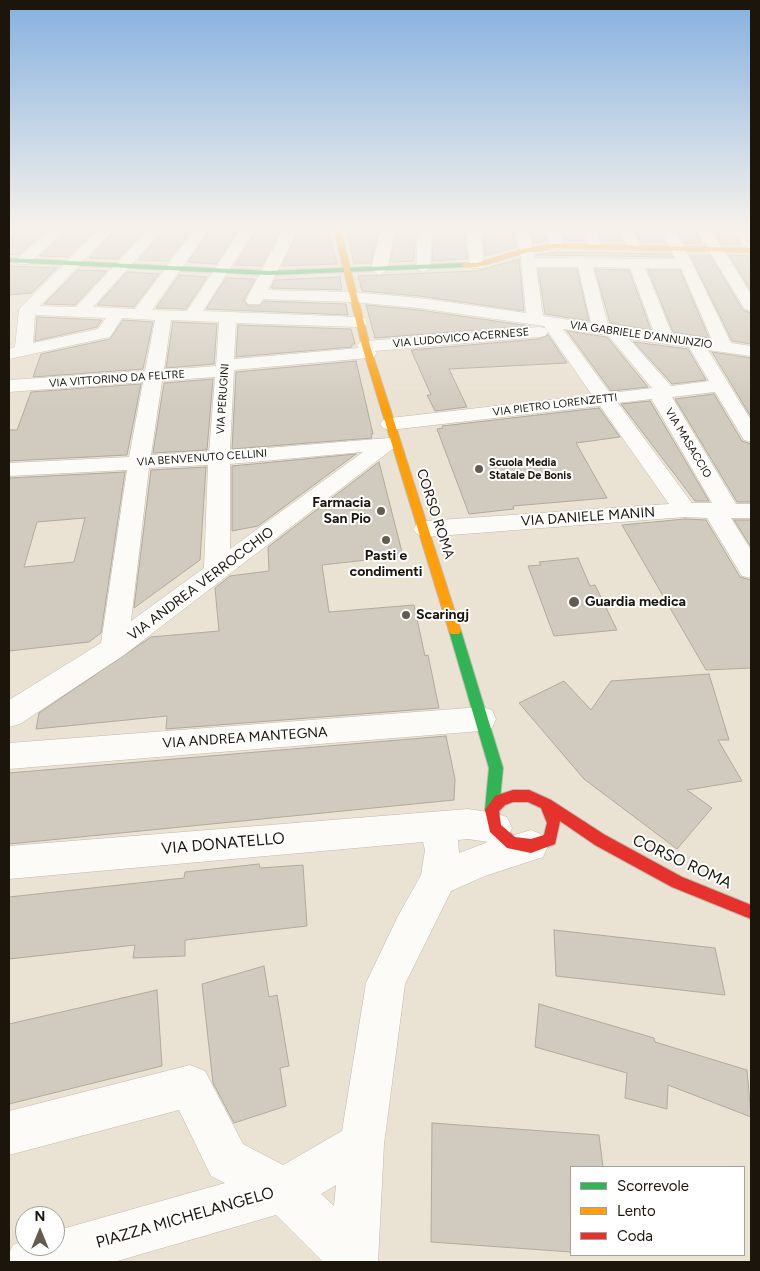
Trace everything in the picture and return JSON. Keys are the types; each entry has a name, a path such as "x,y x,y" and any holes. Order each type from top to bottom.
{"main road":[{"name":"CORSO ROMA","path":"350,288 391,437 425,528 496,768 529,833"},
{"name":"CORSO ROMA","path":"600,840 529,833 500,800 513,796 528,796 546,804 600,840 677,882 751,912"},
{"path":"529,833 554,823 546,804"}],"street":[{"path":"9,384 27,310 49,288"},
{"path":"81,312 103,288"},
{"path":"140,314 158,288"},
{"path":"192,316 209,288"},
{"path":"236,318 261,288"},
{"path":"423,288 423,304 443,340"},
{"path":"537,288 547,325 606,400 686,510"},
{"path":"593,288 607,331"},
{"path":"645,288 665,339"},
{"path":"697,288 724,347"},
{"path":"740,288 751,306"},
{"name":"VIA GABRIELE D'ANNUNZIO","path":"258,294 352,297 423,304 547,325 607,331 751,351"},
{"path":"27,310 359,322"},
{"path":"17,353 104,333 117,313"},
{"path":"114,648 139,462 152,376 164,315"},
{"name":"VIA PERUGINI","path":"217,571 219,458 225,368 236,318"},
{"name":"VIA LUDOVICO ACERNESE","path":"367,349 547,325"},
{"name":"VIA MASACCIO","path":"607,331 662,385 662,400 731,510 751,570"},
{"path":"695,343 719,386 743,410 751,436"},
{"name":"VIA VITTORINO DA FELTRE","path":"9,384 152,376 367,349"},
{"name":"VIA PIETRO LORENZETTI","path":"391,437 606,400 719,386"},
{"name":"VIA BENVENUTO CELLINI","path":"9,470 219,458 391,437"},
{"name":"VIA ANDREA VERROCCHIO","path":"9,715 114,648 391,437"},
{"name":"VIA DANIELE MANIN","path":"425,528 686,510 731,510"},
{"name":"VIA ANDREA MANTEGNA","path":"9,756 481,719"},
{"path":"354,1261 362,1144 386,983 411,929 438,880 442,850 438,825 468,824 529,833"},
{"name":"VIA DONATELLO","path":"9,862 438,825"},
{"path":"438,880 481,861 529,833"},
{"name":"PIAZZA MICHELANGELO","path":"9,1133 190,1086 227,1160 284,1190 354,1261"},
{"name":"PIAZZA MICHELANGELO","path":"30,1262 284,1190 362,1144"}],"building":[{"path":"9,288 37,288 32,293 9,295"},
{"path":"60,288 91,288 75,305 44,304"},
{"path":"112,288 148,288 134,307 97,305"},
{"path":"170,288 200,288 186,309 156,308"},
{"path":"219,288 250,288 244,300 248,306 260,306 264,301 346,304 348,315 206,309"},
{"path":"282,288 342,288 342,290"},
{"path":"361,288 522,288 524,311 419,296 362,291"},
{"path":"541,288 581,288 589,321 545,314"},
{"path":"600,288 636,288 651,330 610,323"},
{"path":"655,288 688,288 709,338 673,332"},
{"path":"706,288 730,288 743,310 751,313 751,344 732,341"},
{"path":"366,305 419,310 530,326 375,338"},
{"path":"37,317 102,320 97,327 35,341"},
{"path":"123,320 153,322 143,369 33,377 41,354 110,339"},
{"path":"173,322 217,324 214,364 166,368"},
{"path":"238,325 351,329 355,344 352,344 352,347 236,357"},
{"path":"567,331 607,337 648,387 611,391"},
{"path":"548,335 567,363 449,369 467,407 435,411 427,395 431,395 411,350 539,339"},
{"path":"634,342 688,349 706,380 672,384"},
{"path":"712,352 751,358 751,417"},
{"path":"356,361 373,434 371,434 372,438 232,449 236,372"},
{"path":"213,379 207,450 153,453 164,383"},
{"path":"141,384 127,455 9,461 9,430 17,430 31,392"},
{"path":"714,394 742,441 751,444 751,502 737,502 675,399"},
{"path":"650,401 709,501 695,501 621,404"},
{"path":"599,408 620,437 576,443 607,498 513,506 514,509 469,514 437,429 443,428 442,426"},
{"path":"356,454 258,526 232,531 232,466"},
{"path":"379,462 403,556 322,565 329,612 414,605 425,656 428,655 439,708 166,729 167,716 36,729 39,713 151,637 219,631 215,588 230,576 269,571 268,547"},
{"path":"206,467 200,560 134,608 151,470"},
{"path":"125,472 101,633 89,642 9,651 9,478","holes":["85,518 74,562 24,567 37,522"]},
{"path":"685,519 706,520 740,577 751,580 751,668 706,670 622,525"},
{"path":"734,520 751,520 751,547"},
{"path":"578,558 590,586 595,585 617,630 554,636 528,566 541,565 539,562"},
{"path":"709,674 729,740 718,740 742,781 687,790 712,808 677,849 584,779 519,703 564,681 591,710 611,681"},
{"path":"446,736 455,779 454,800 9,844 9,773"},
{"path":"259,864 260,868 303,865 307,926 185,940 185,956 133,958 135,945 9,959 9,897 184,878 185,872"},
{"path":"554,930 715,948 725,995 556,976"},
{"path":"264,966 269,997 277,995 289,1066 280,1068 286,1106 234,1123 213,1083 202,984"},
{"path":"157,990 162,1066 9,1104 9,1024"},
{"path":"539,1004 654,1038 655,1042 747,1070 751,1117 668,1085 667,1109 625,1098 627,1073 535,1047"},
{"path":"432,1123 599,1135 603,1166 570,1166 570,1252 431,1242"}],"traffic: fast":[{"path":"455,631 496,768 492,810"}],"traffic: slow":[{"path":"352,288 366,346 455,631"}],"traffic: jam":[{"path":"513,796 529,796 546,804 554,823 550,839 531,846 512,843 495,828 492,810 500,800 513,796"},
{"path":"546,804 600,840 677,882 751,912"}],"place":[{"name":"Scuola Media Statale De Bonis","path":"479,469"},
{"name":"Farmacia San Pio","path":"381,511"},
{"name":"Pasti e condimenti","path":"386,540"},
{"name":"Guardia medica","path":"574,602"},
{"name":"Scaringj","path":"406,615"}]}
